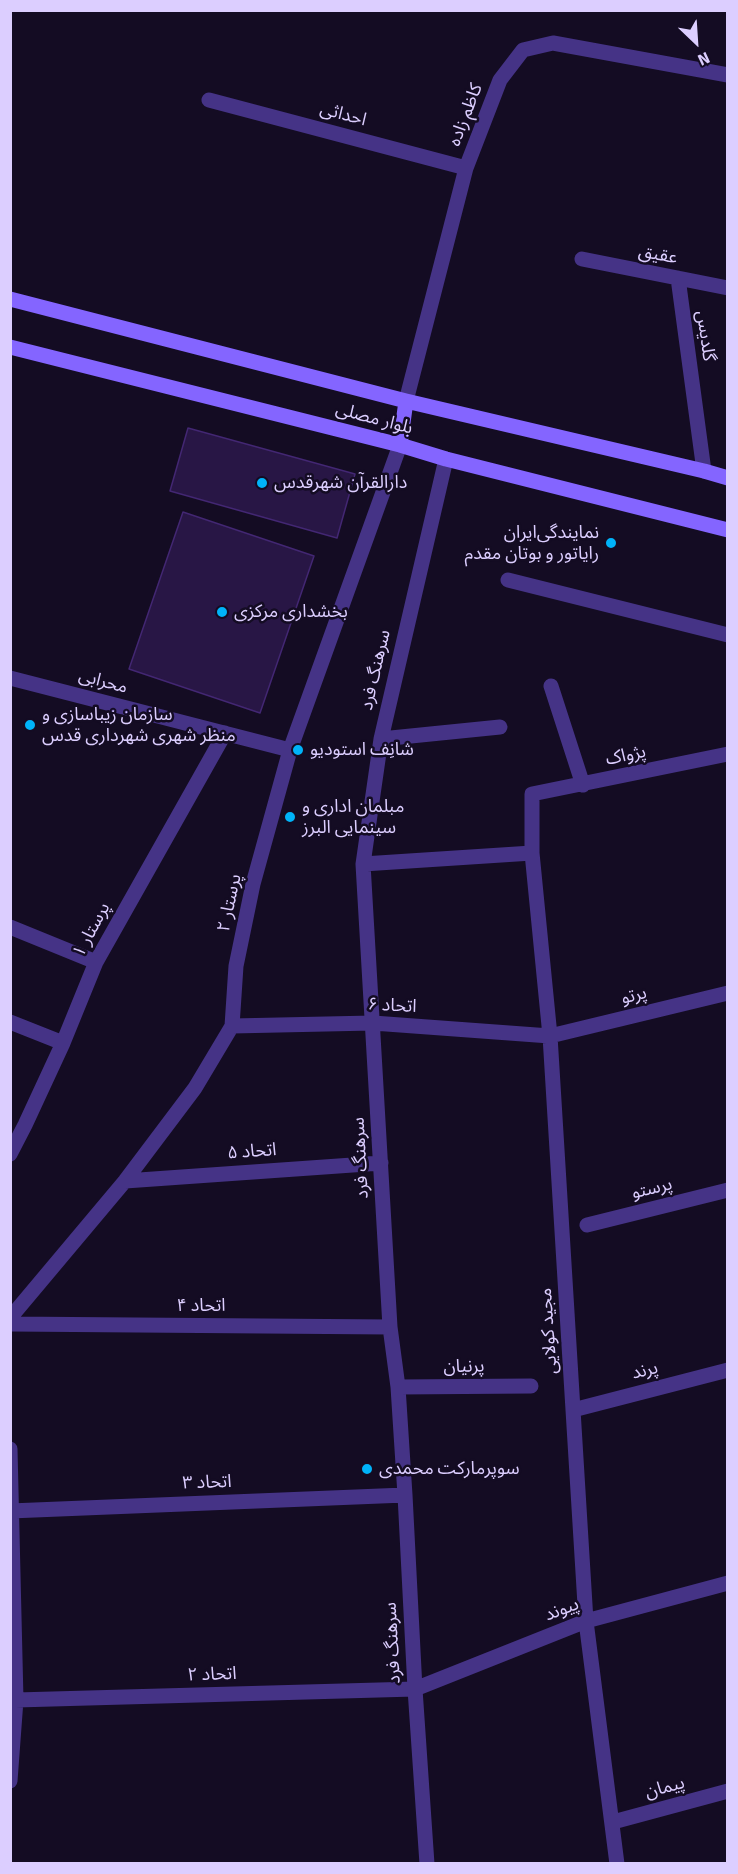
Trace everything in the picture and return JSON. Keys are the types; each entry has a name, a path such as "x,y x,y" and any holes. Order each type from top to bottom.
{"main road":[{"name":"بلوار مصلی","path":"10,299 406,401 728,478"},
{"name":"بلوار مصلی","path":"10,347 728,530"},
{"path":"400,445 406,401"}],"street":[{"name":"کاظم زاده","path":"406,401 466,168 500,80 523,50 553,43 728,75"},
{"name":"احداثی","path":"209,100 466,168"},
{"name":"عقیق","path":"582,259 728,288"},
{"name":"گلدیس","path":"678,278 704,471"},
{"name":"پرستار ۲","path":"10,1318 125,1181 195,1088 232,1026 236,966 253,884 290,750 400,445"},
{"name":"سرهنگ فرد","path":"427,1863 398,1387 390,1327 363,864 381,739 446,459"},
{"path":"508,580 728,635"},
{"name":"محرابی","path":"10,678 290,750"},
{"path":"551,686 583,785"},
{"path":"381,739 500,727"},
{"name":"پرستار ۱","path":"10,1154 18,1123 63,1043 96,962 225,733"},
{"name":"پژواک","path":"532,794 728,754"},
{"name":"مجید کولایی","path":"532,794 532,853 550,1036 586,1621 617,1863"},
{"path":"363,864 532,853"},
{"path":"10,927 96,962"},
{"name":"پرتو","path":"550,1036 728,993"},
{"path":"10,1023 63,1043"},
{"name":"اتحاد ۶","path":"232,1026 373,1023 550,1036"},
{"name":"اتحاد ۵","path":"125,1181 381,1163"},
{"name":"پرستو","path":"587,1225 728,1190"},
{"name":"اتحاد ۴","path":"10,1324 390,1327"},
{"name":"پرند","path":"573,1410 728,1370"},
{"name":"پرنیان","path":"398,1387 531,1386"},
{"path":"10,1449 13,1699 10,1781"},
{"name":"اتحاد ۳","path":"12,1511 405,1495"},
{"name":"پیوند","path":"415,1689 586,1621 728,1583"},
{"name":"اتحاد ۲","path":"13,1699 415,1689"},
{"name":"پیمان","path":"613,1822 728,1791"}],"building":[{"name":"دارالقرآن شهرقدس","path":"188,428 355,474 337,538 170,491"},
{"name":"بخشداری مرکزی","path":"183,512 314,556 260,713 129,669"}],"place":[{"name":"دارالقرآن شهرقدس","path":"262,483"},
{"name":"نمایندگی‌ایران رایاتور و بوتان مقدم","path":"611,543"},
{"name":"بخشداری مرکزی","path":"222,612"},
{"name":"سازمان زیباسازی و منظر شهری شهرداری قدس","path":"30,725"},
{"name":"شانِف استودیو","path":"298,750"},
{"name":"مبلمان اداری و سینمایی البرز","path":"290,817"},
{"name":"سوپرمارکت محمدی","path":"367,1469"}]}
